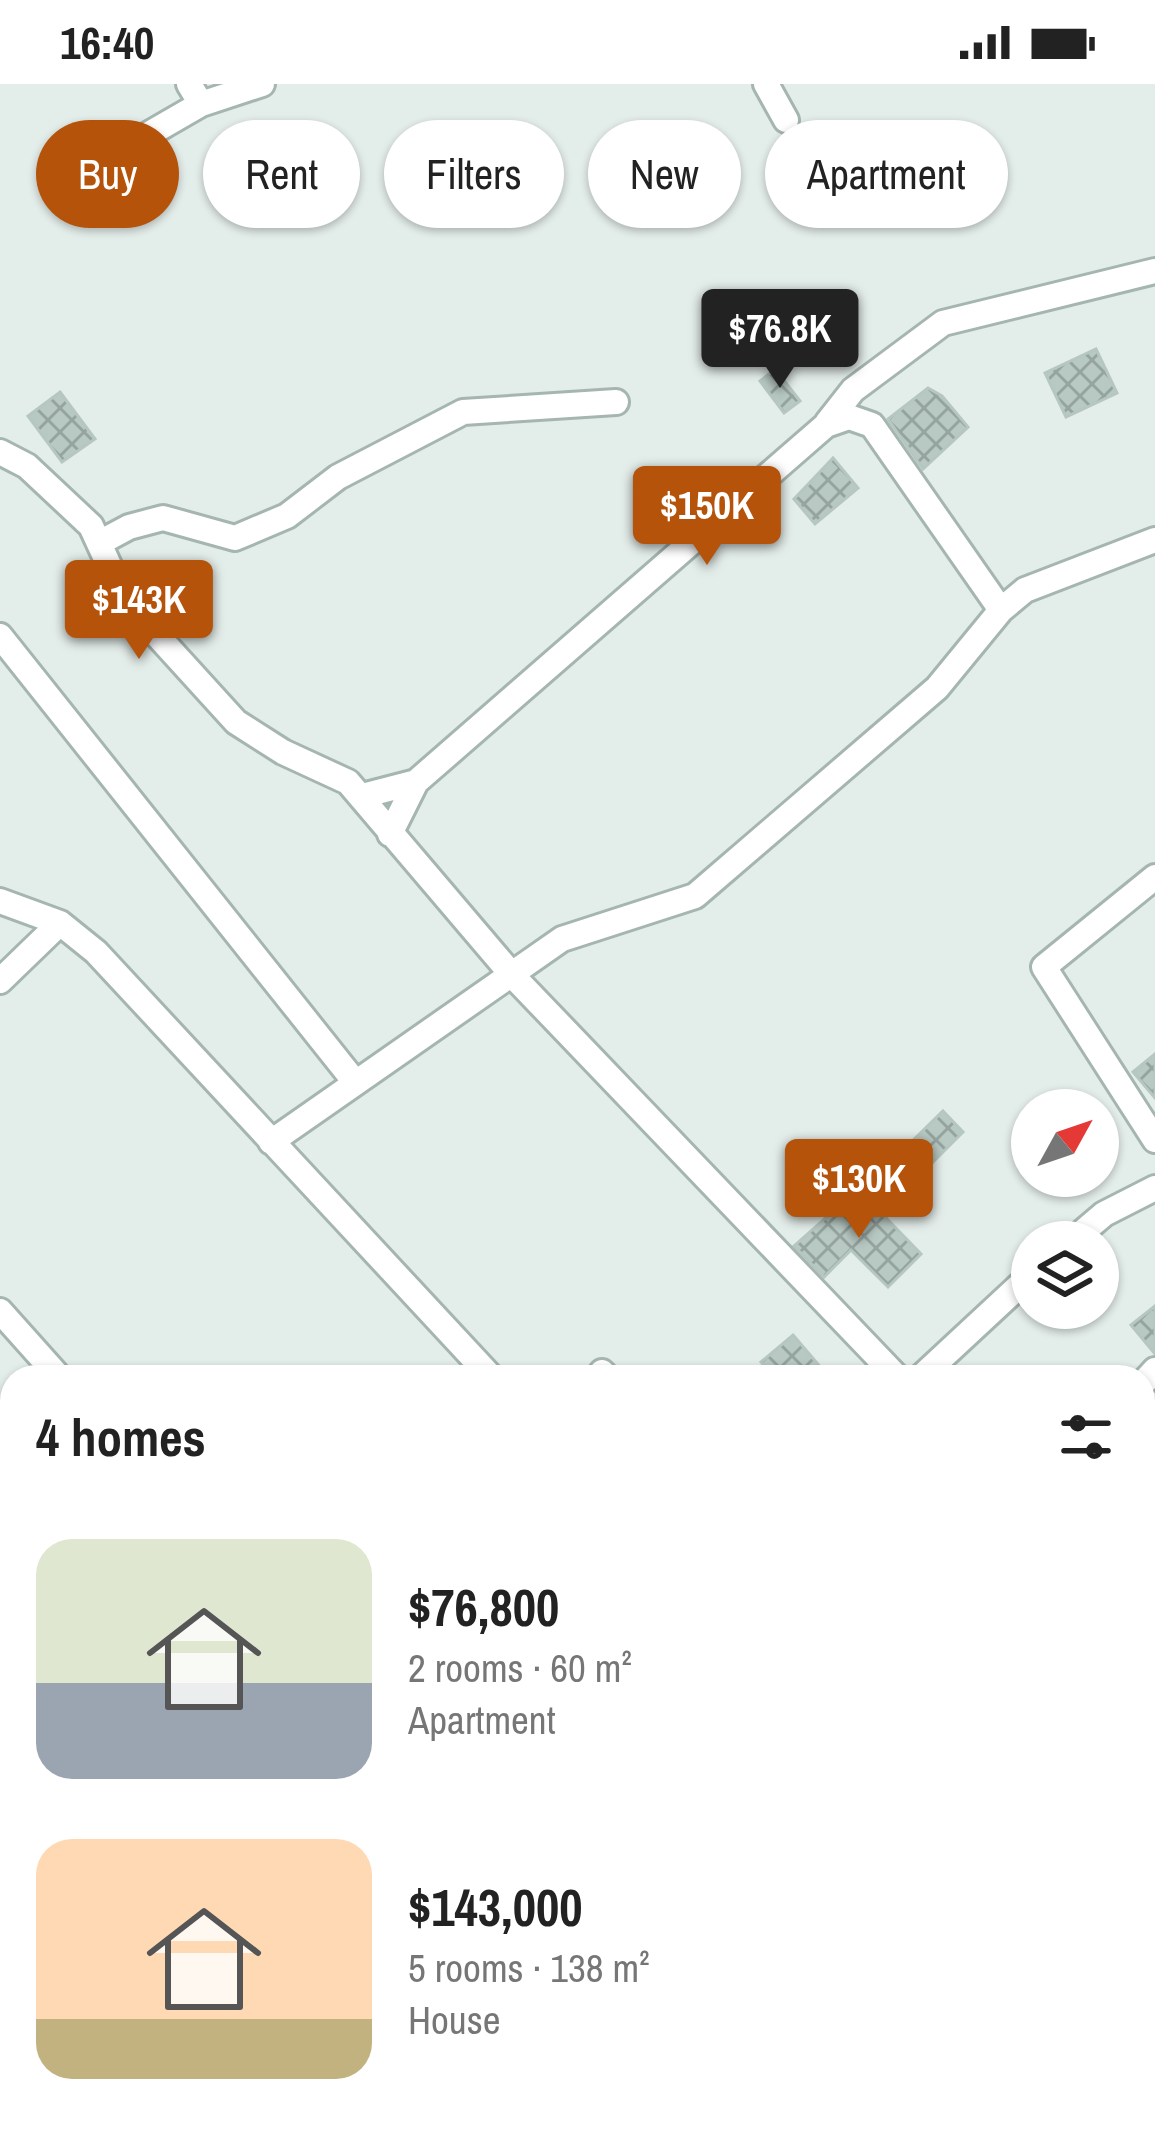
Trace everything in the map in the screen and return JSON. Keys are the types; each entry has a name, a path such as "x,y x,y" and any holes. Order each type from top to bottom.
{"street":[{"path":"157,120 195,94 262,84"},
{"path":"766,84 786,120"},
{"path":"390,834 416,782 826,425 853,390 943,323 1155,271"},
{"path":"101,542 129,527 163,518 236,538 287,515 338,477 464,412 616,402"},
{"path":"826,425 849,417 872,425 1001,610"},
{"path":"0,452 27,466 101,542 124,600 236,722 283,752 328,768 362,796 513,976 886,1365"},
{"path":"272,1142 562,939 695,896 937,688 1001,610 1024,590 1155,540"},
{"path":"0,636 355,1082"},
{"path":"362,796 416,782"},
{"path":"1155,878 1049,958 1044,967 1155,1140"},
{"path":"0,901 60,923 97,952 480,1365"},
{"path":"0,981 60,923"},
{"path":"1096,1221 1155,1188"},
{"path":"934,1365 1011,1293"},
{"path":"0,1311 47,1365"}],"building":[{"path":"1096,349 1117,393 1066,417 1045,373"},
{"path":"775,369 800,401 784,413 760,381"},
{"path":"928,388 942,396 968,427 923,469 888,419"},
{"path":"60,392 95,439 62,462 28,416"},
{"path":"833,458 858,488 815,524 794,499"},
{"path":"1155,1054 1155,1098 1133,1072"},
{"path":"943,1111 963,1132 918,1177 897,1156"},
{"path":"858,1189 921,1254 888,1287 851,1250 824,1277 794,1246"},
{"path":"1155,1306 1155,1354 1131,1325"},
{"path":"793,1335 819,1365 764,1365 761,1362"}]}
